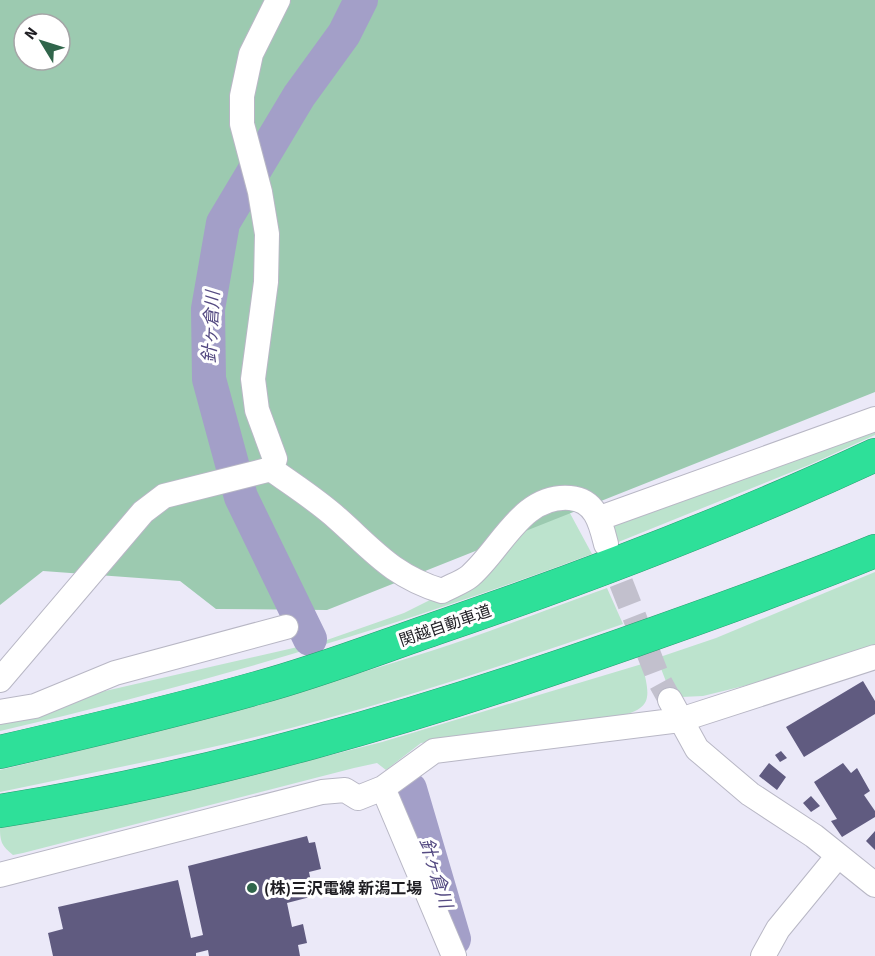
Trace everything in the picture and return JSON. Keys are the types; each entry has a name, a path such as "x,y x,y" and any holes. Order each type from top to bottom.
{"highway":[{"name":"関越自動車道","path":"0,752 260,688 371,651 572,581 689,536 791,495 875,455"},
{"path":"0,811 96,793 365,727 514,682 768,595 875,551"}],"street":[{"path":"271,469 275,459 257,410 253,379 266,282 267,234 260,192 242,124 242,96 251,54 278,0"},
{"path":"600,518 875,419"},
{"path":"271,469 336,518 376,556 413,582 442,591 468,578 527,511 555,496 577,498 588,504 600,518 606,544"},
{"path":"0,680 143,512 164,496 271,469"},
{"path":"0,712 35,706 116,673 286,627"},
{"path":"0,875 322,792 345,790 358,798 382,788 434,751 675,710 875,657"},
{"path":"675,710 697,749 750,794 814,836 837,857 875,885"},
{"path":"382,788 454,956"},
{"path":"764,956 778,929 837,857"}],"green space":[{"path":"0,0 875,0 875,392 327,610 216,609 180,581 43,571 0,605"},
{"path":"875,422 875,435 809,465 611,545 606,520"},
{"path":"565,504 592,554 446,606 299,652 150,694 0,731 0,715 324,641 404,613 470,580 507,536"},
{"path":"875,572 875,647 776,678 703,696 681,697 670,692 657,658 716,638"},
{"path":"607,588 623,624 476,674 402,697 247,739 0,792 0,770 217,715 378,668 453,644"},
{"path":"642,664 647,687 646,702 642,707 626,715 421,743 386,770 377,763 354,768 13,855 1,840 0,828 268,771 382,742"}],"building":[{"path":"863,681 875,701 875,714 804,757 786,727"},
{"path":"781,751 787,758 780,762 775,755"},
{"path":"769,763 786,777 777,790 759,776"},
{"path":"843,763 851,773 857,768 870,791 864,795 875,811 875,817 842,837 831,821 837,819 814,782"},
{"path":"811,796 820,806 811,812 803,803"},
{"path":"875,831 875,850 866,841"},
{"name":"(株)三沢電線 新潟工場","path":"307,836 309,843 315,842 321,869 309,872 314,896 287,903 292,927 303,924 307,943 298,945 300,956 209,956 208,950 196,953 196,956 53,956 48,933 63,929 58,907 178,880 191,938 203,935 188,866"}],"waterway":[{"name":"針ヶ倉川","path":"310,639 241,497 209,379 208,309 223,223 299,96 344,34 361,0"},
{"name":"針ヶ倉川","path":"410,789 454,939"}],"tunnel":[{"path":"608,549 659,680 670,700"}],"place":[{"name":"(株)三沢電線 新潟工場","path":"252,888"}]}
